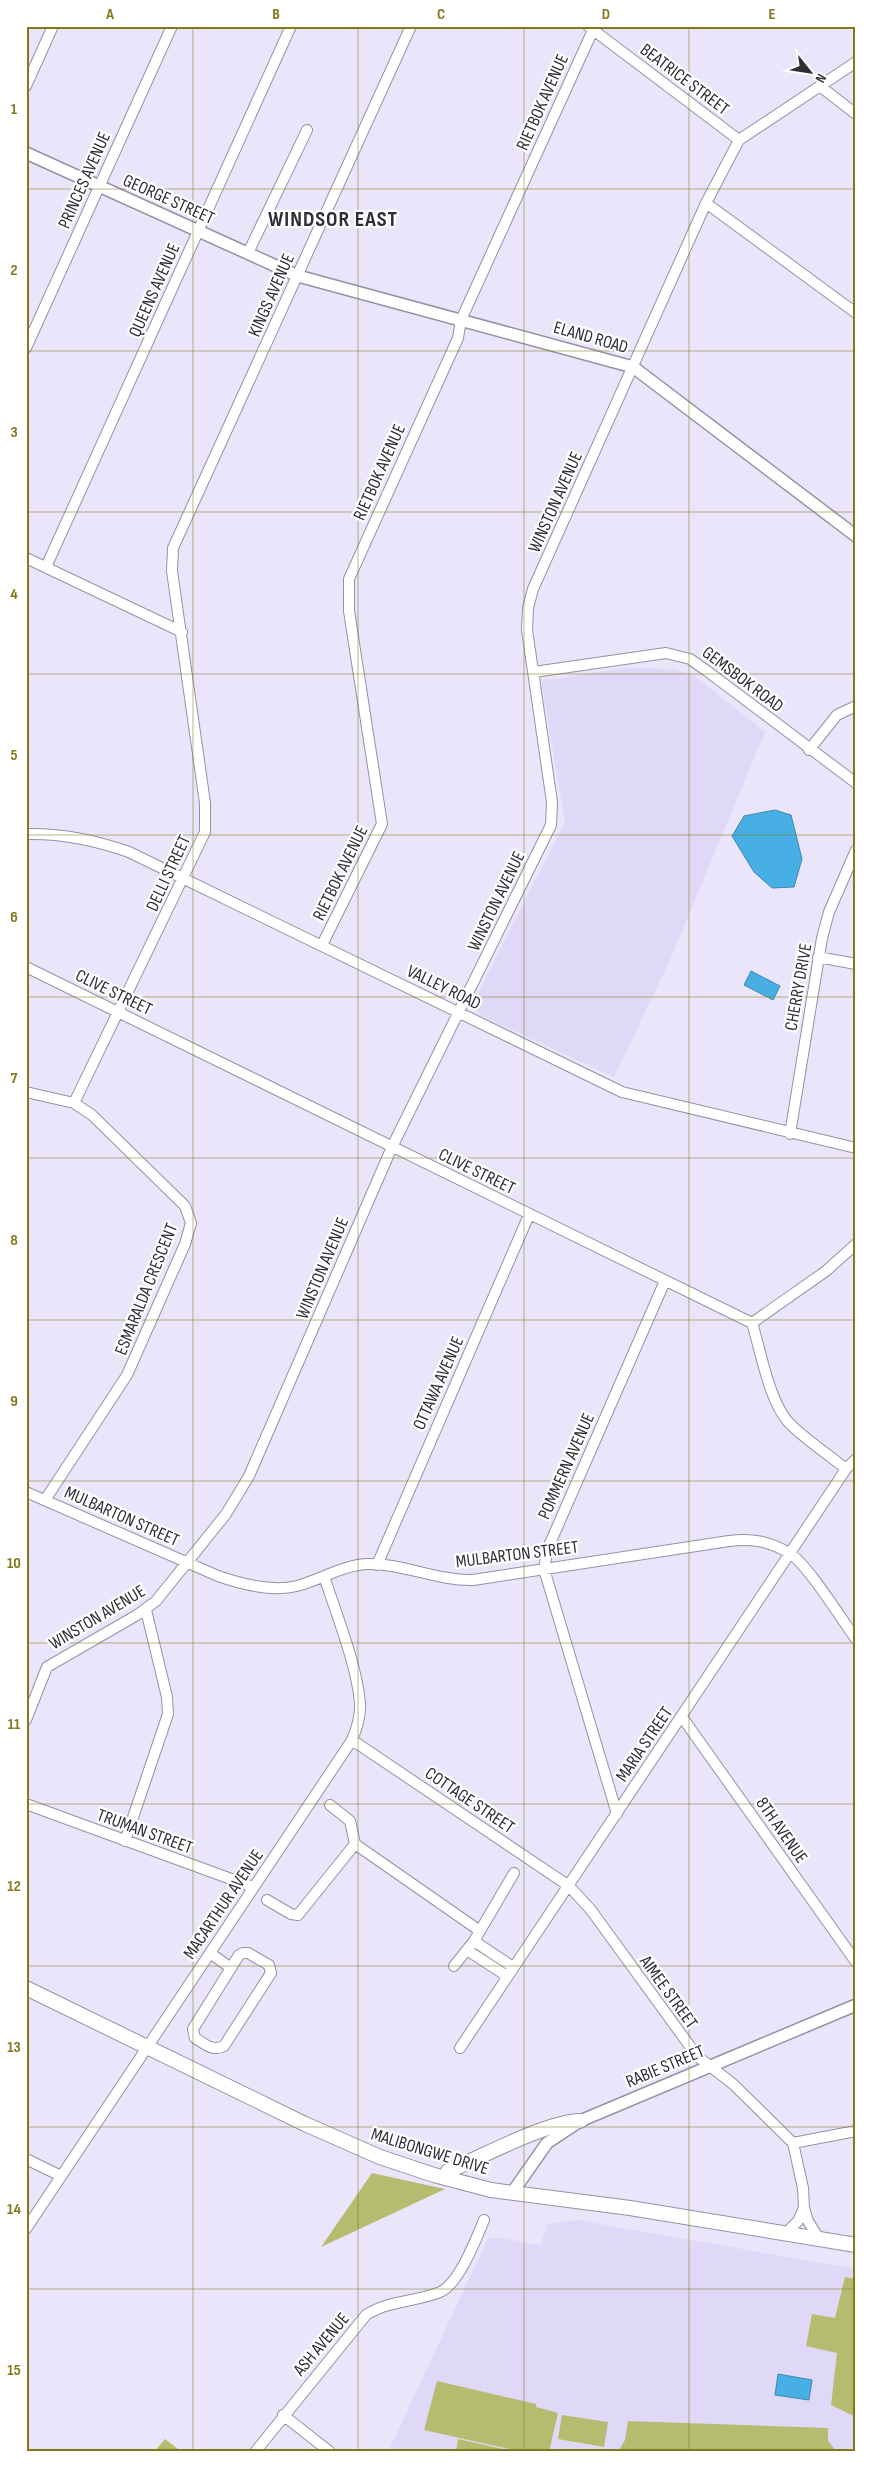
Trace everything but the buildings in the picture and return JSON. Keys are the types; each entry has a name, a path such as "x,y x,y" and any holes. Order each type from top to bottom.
{"main road":[{"name":"MALIBONGWE DRIVE","path":"26,1983 305,2124 380,2157 466,2185 515,2190 856,2240"},
{"name":"MALIBONGWE DRIVE","path":"26,1988 363,2141 448,2171 515,2190 856,2245"},
{"path":"448,2171 547,2128 565,2122 580,2121"}],"street":[{"path":"26,86 53,26"},
{"name":"PRINCES AVENUE","path":"26,348 172,26"},
{"name":"QUEENS AVENUE","path":"46,567 291,26"},
{"name":"KINGS AVENUE","path":"173,548 411,26"},
{"name":"BEATRICE STREET","path":"591,28 739,140"},
{"name":"RIETBOK AVENUE","path":"322,945 382,824 349,611 349,579 458,338 461,320 591,28"},
{"name":"WINSTON AVENUE","path":"26,1720 47,1667 146,1610 188,1563 236,1500 249,1476 392,1147 553,819 527,630 528,608 533,589 706,202 739,140 856,62"},
{"path":"821,87 856,114"},
{"path":"248,253 307,130"},
{"name":"GEORGE STREET","path":"26,152 99,187 298,276"},
{"path":"706,202 856,314"},
{"name":"ELAND ROAD","path":"298,276 633,367 856,536"},
{"name":"DELLI STREET","path":"74,1103 185,878 202,839 206,817 182,632 172,571 173,548"},
{"path":"26,558 182,632"},
{"name":"GEMSBOK ROAD","path":"534,672 660,654 681,655 707,671 856,783"},
{"path":"810,750 837,715 856,706"},
{"name":"VALLEY ROAD","path":"26,834 63,835 104,844 129,852 622,1092 790,1134 856,1148"},
{"name":"CHERRY DRIVE","path":"790,1134 818,957 829,912 856,850"},
{"path":"818,957 856,964"},
{"name":"CLIVE STREET","path":"26,967 752,1323"},
{"name":"ESMARALDA CRESCENT","path":"26,1092 74,1103 92,1114 185,1206 191,1223 185,1244 127,1375 45,1500"},
{"name":"OTTAWA AVENUE","path":"377,1565 529,1215"},
{"path":"846,1469 794,1427 783,1415 774,1395 752,1323 826,1270 856,1244"},
{"name":"POMMERN AVENUE","path":"616,1814 544,1569 548,1548 665,1281"},
{"name":"MARIA STREET","path":"460,2048 846,1469 856,1459"},
{"name":"MULBARTON STREET","path":"26,1492 230,1580 276,1588 297,1586 356,1566 377,1565 466,1580 744,1539 762,1541 791,1553"},
{"path":"791,1553 806,1570 856,1639"},
{"name":"MACARTHUR AVENUE","path":"26,2229 352,1740 358,1723 360,1705 358,1685 324,1576"},
{"path":"125,1841 168,1714 167,1697 146,1610"},
{"name":"8TH AVENUE","path":"682,1717 856,1962"},
{"name":"COTTAGE STREET","path":"352,1740 569,1886"},
{"name":"TRUMAN STREET","path":"26,1804 253,1887"},
{"path":"330,1804 350,1821 355,1844 480,1931"},
{"path":"267,1900 291,1914 298,1915 355,1844"},
{"path":"454,1966 480,1931 514,1873"},
{"name":"AIMEE STREET","path":"569,1886 590,1910 692,2051 733,2084 793,2143"},
{"path":"470,1945 510,1971"},
{"path":"246,1952 270,1965 272,1969 269,1978 224,2046 215,2049 195,2038 192,2031 231,1968 239,1955 246,1952"},
{"path":"210,1953 231,1968"},
{"name":"RABIE STREET","path":"515,2190 547,2143 580,2121 856,2005"},
{"path":"816,2234 808,2221 804,2208 803,2188 793,2143 856,2131"},
{"path":"26,2159 61,2176"},
{"path":"790,2230 798,2221 804,2208"},
{"name":"ASH AVENUE","path":"255,2452 283,2415 366,2315 383,2306 439,2292 450,2284 462,2266 484,2220"},
{"path":"283,2415 330,2452"}],"shaded area":[{"path":"625,668 674,669 695,676 765,732 670,960 614,1077 480,1015 474,1001 565,822 541,681"},
{"path":"577,2220 856,2269 856,2452 388,2452 488,2238 500,2238 541,2245 547,2224"}],"green space":[{"path":"372,2173 445,2189 321,2247"},
{"path":"845,2277 856,2279 856,2417 831,2405 837,2353 806,2346 812,2314 835,2318"},
{"path":"437,2381 536,2404 536,2407 558,2413 549,2452 522,2452 424,2430"},
{"path":"562,2415 608,2422 604,2447 558,2439"},
{"path":"628,2421 828,2428 828,2441 837,2452 618,2452 625,2440"},
{"path":"165,2439 182,2452 154,2452"},
{"path":"458,2439 517,2452 456,2452"}],"water":[{"path":"775,810 791,815 802,859 794,887 772,888 754,872 732,836 744,816"},
{"path":"751,971 780,986 773,1000 744,985"},
{"path":"778,2374 812,2380 809,2400 775,2395"}],"district":[{"name":"WINDSOR EAST","path":"333,218"}]}
